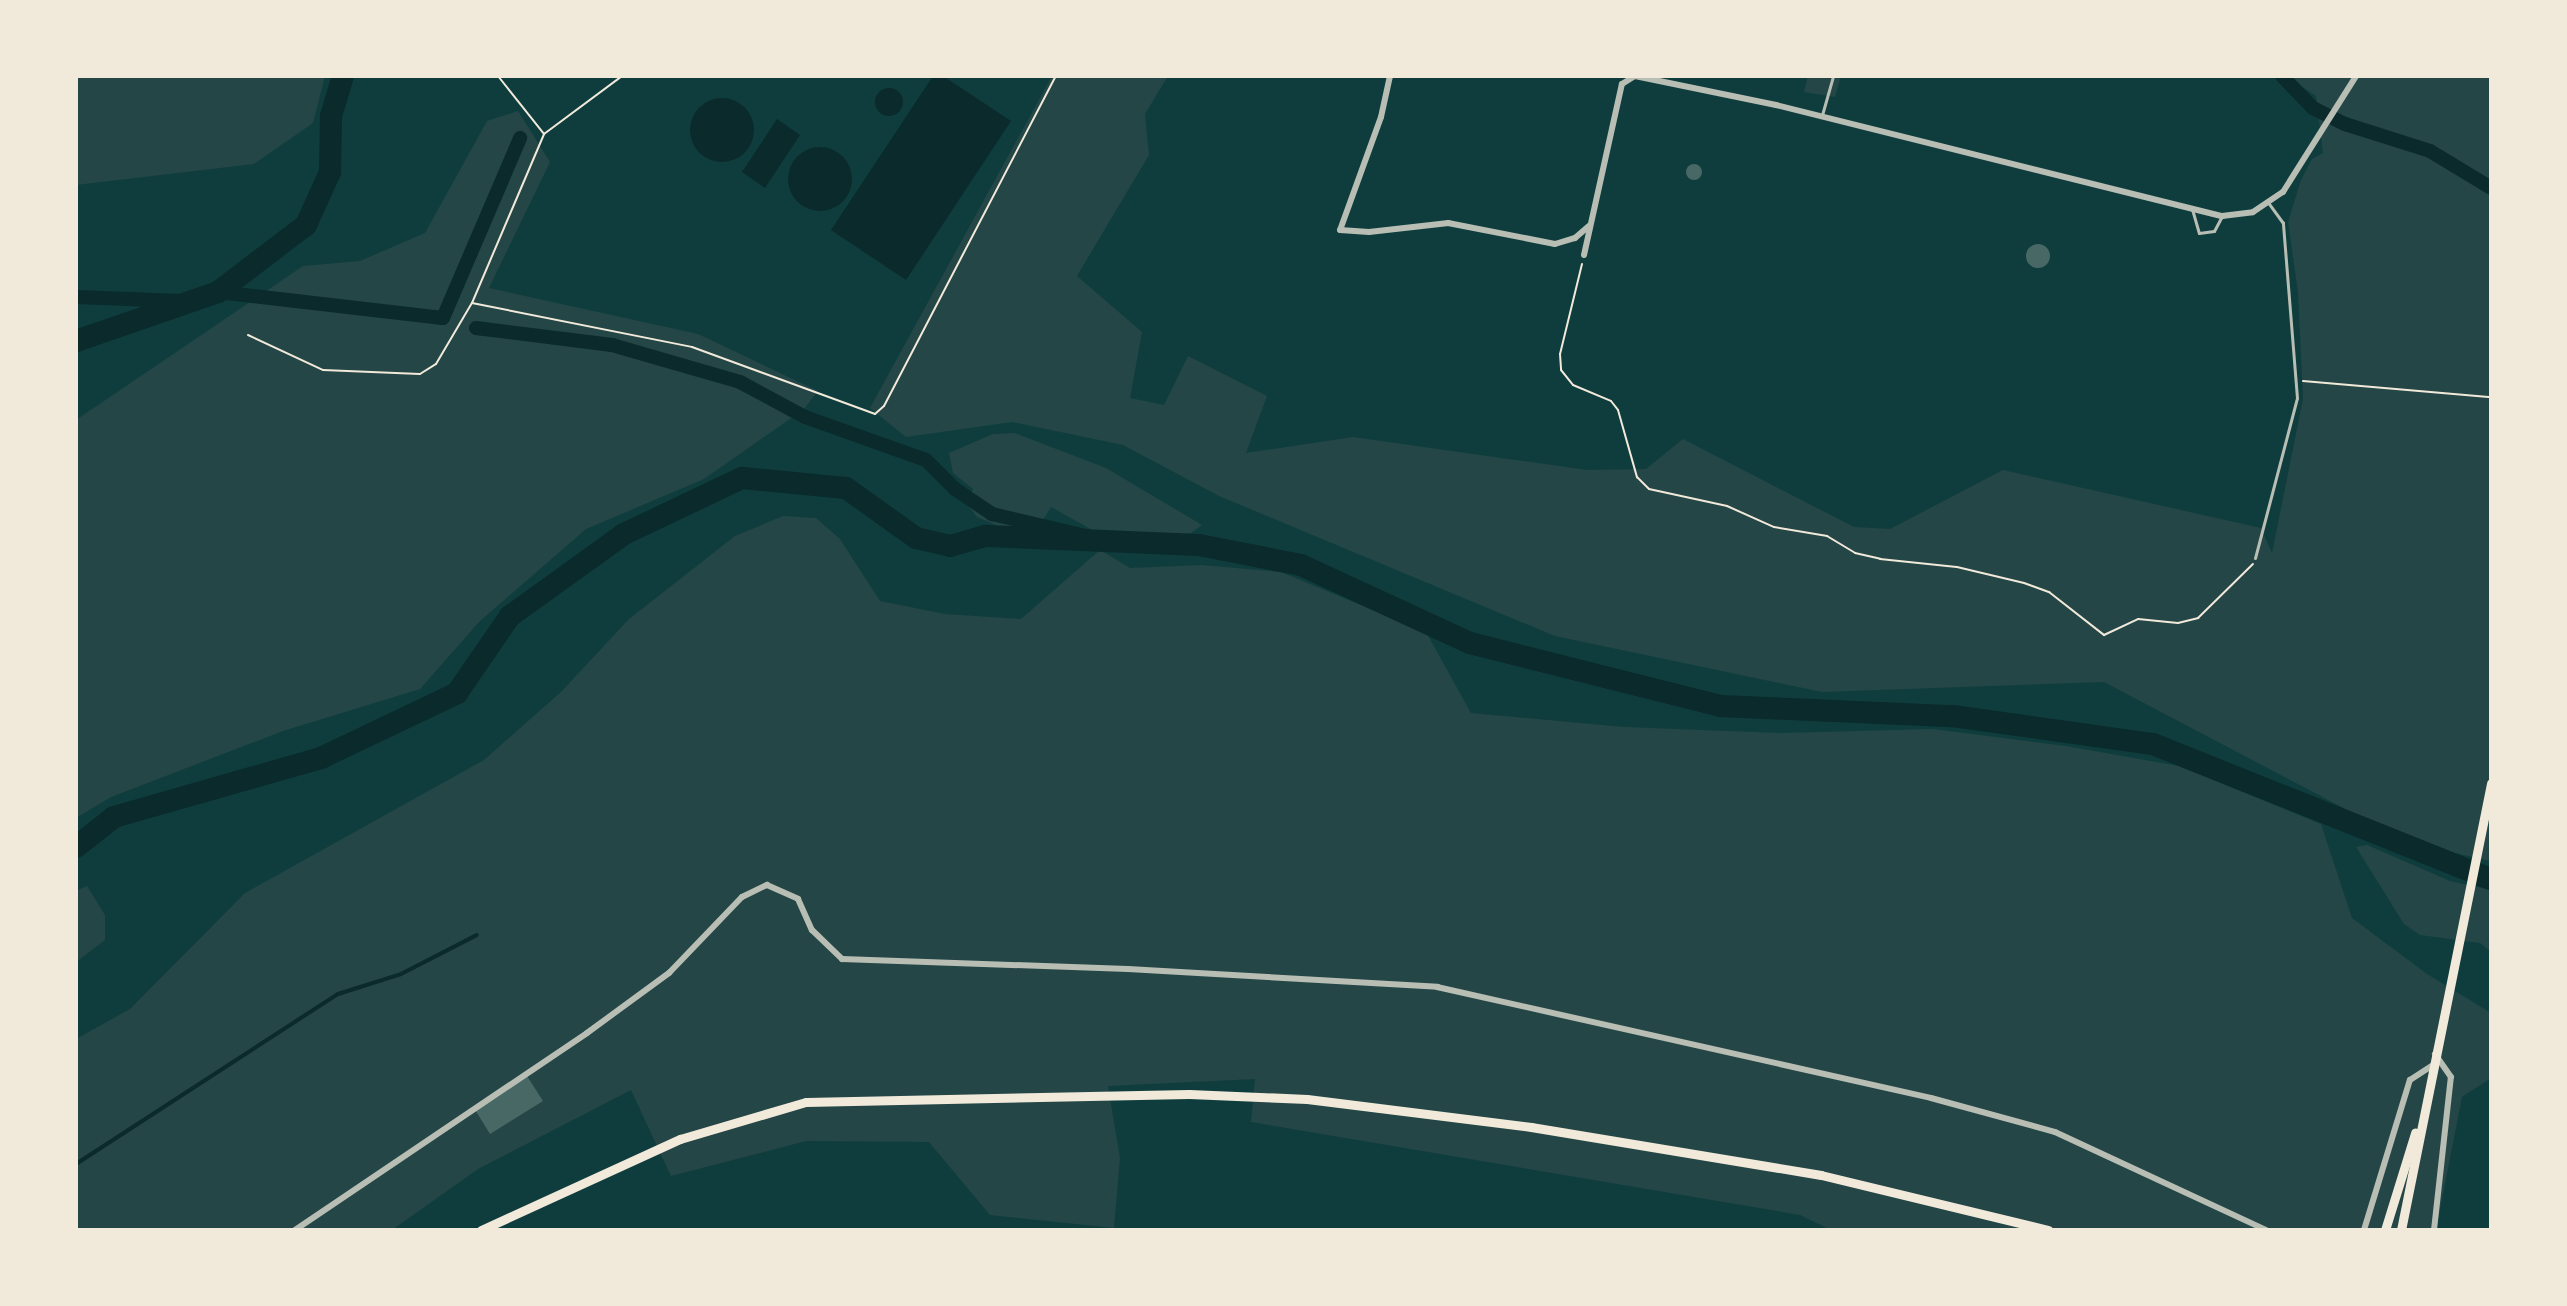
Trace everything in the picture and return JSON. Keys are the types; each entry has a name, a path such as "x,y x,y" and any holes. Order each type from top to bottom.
{"main road":[{"path":"2401,1230 2491,783"},
{"path":"481,1230 680,1139 806,1102 1189,1094 1307,1099 1546,1129 1821,1175 2048,1230"},
{"path":"2385,1230 2426,1095"}],"street":[{"path":"1390,76 1340,230 1369,232 1448,223 1555,244 1575,238 1589,226"},
{"path":"1584,255 1622,84 1628,79 1821,116 2222,216 2269,204 2295,177 2356,76"},
{"path":"295,1230 587,1033 669,973 742,897 767,885 798,899 812,930 842,959 1128,969 1437,987 1931,1098 2055,1132 2266,1230"},
{"path":"2434,1230 2451,1077 2435,1054"},
{"path":"2364,1230 2410,1080 2433,1065"}],"lane":[{"path":"1821,116 1833,76"},
{"path":"2255,558 2297,398 2283,223 2269,204"},
{"path":"2192,209 2199,233 2214,231 2222,216"}],"path":[{"path":"498,76 544,134"},
{"path":"248,335 323,370 420,374 436,364 472,303 544,134 622,76"},
{"path":"472,303 692,347 875,414 884,406 1056,76"},
{"path":"1584,255 1558,362 1573,385 1611,401 1618,410 1637,477 1649,489 1727,506 1774,527 1827,536 1867,556 1957,567 2024,583 2049,592 2104,635 2138,619 2178,623 2198,618 2245,577 2255,558"},
{"path":"2294,380 2491,397"}],"shaded area":[{"path":"76,76 325,76 313,123 254,164 76,185"},
{"path":"933,76 943,76 1011,121 906,280 831,230"},
{"path":"1052,76 1168,76 1145,114 1149,155 1077,276 1142,332 1130,398 1164,405 1188,356 1267,396 1246,453 1353,437 1587,470 1646,469 1683,439 1854,527 1890,529 2003,470 2261,528 2272,553 2303,399 2298,292 2288,222 2301,180 2312,159 2323,153 2316,96 2286,76 2491,76 2491,861 2410,843 2104,682 1822,692 1555,636 1219,496 1123,445 1012,422 906,437 870,408"},
{"path":"1808,76 1841,76 1835,97 1804,92"},
{"path":"889,88 899,92 903,102 899,112 889,116 879,112 875,102 879,92"},
{"path":"716,98 728,98 745,107 752,118 752,142 745,153 728,162 716,162 704,157 695,148 690,136 690,124 695,112 704,103"},
{"path":"518,111 550,162 489,288 698,334 818,391 804,409 704,479 586,529 479,622 420,689 283,731 111,797 76,818 76,420 303,266 360,261 425,233 487,121"},
{"path":"777,119 800,135 765,188 742,172"},
{"path":"820,147 838,153 846,161 852,179 846,197 838,205 820,211 802,205 794,197 788,179 794,161 802,153"},
{"path":"1015,433 1106,468 1202,525 1191,533 1155,538 1096,532 1051,507 1043,520 1008,530 977,517 966,503 973,489 953,473 949,453 993,434"},
{"path":"783,516 816,518 840,539 880,601 945,614 1021,619 1100,550 1130,568 1202,565 1281,572 1426,632 1471,713 1624,727 1781,733 1933,729 2066,746 2179,766 2321,824 2352,918 2427,974 2491,1013 2491,1078 2462,1097 2436,1230 1831,1230 1800,1215 1251,1122 1255,1079 1108,1086 1120,1158 1114,1228 990,1215 929,1142 806,1141 671,1176 631,1090 478,1169 392,1230 76,1230 76,1039 130,1009 245,893 484,760 561,692 629,619 735,536"},
{"path":"2367,845 2450,881 2491,890 2491,952 2480,943 2420,935 2404,924 2356,847"},
{"path":"87,886 105,915 105,940 76,962 76,891"}],"building":[{"path":"1694,164 1700,166 1700,178 1694,180 1688,178 1686,172 1688,166"},
{"path":"2038,244 2049,251 2050,256 2043,267 2038,268 2027,261 2026,256 2033,245"},
{"path":"527,1076 543,1101 490,1134 474,1108"}],"waterway":[{"path":"76,341 218,292 306,225 330,172 331,116 343,76"},
{"path":"2282,76 2313,108 2345,124 2430,151 2491,188"},
{"path":"218,292 443,318 520,138"},
{"path":"76,297 181,301"},
{"path":"476,328 612,345 740,382 805,417 926,460 955,489 992,514 1116,543"},
{"path":"76,847 114,817 321,758 457,693 510,616 624,534 742,478 846,488 916,538 950,546 986,536 1199,545 1301,565 1470,643 1720,706 1953,716 2153,744 2491,879"},
{"path":"76,1164 338,994 401,974 477,935"}]}
